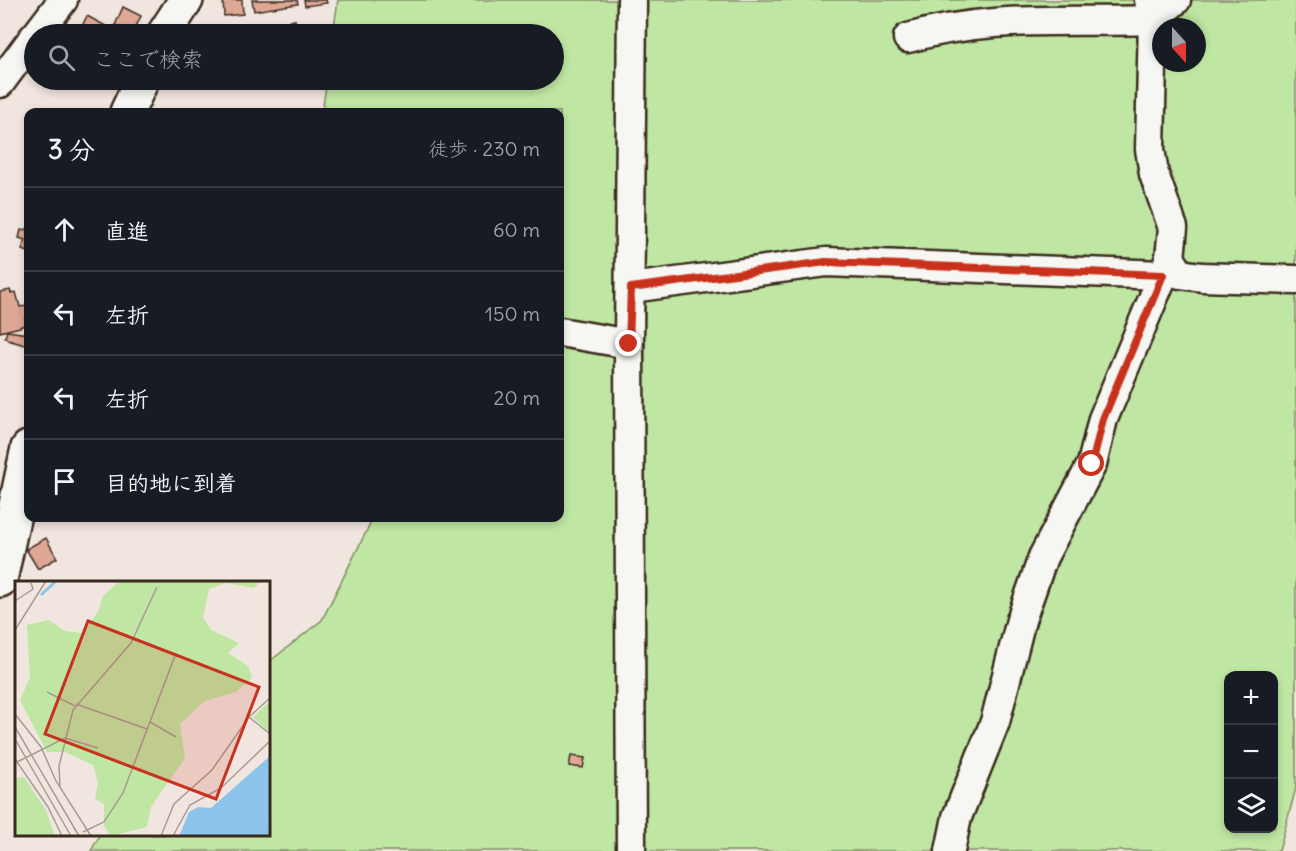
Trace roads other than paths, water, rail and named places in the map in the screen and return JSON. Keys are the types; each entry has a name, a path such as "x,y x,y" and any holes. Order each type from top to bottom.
{"street":[{"path":"45,24 63,0"},
{"path":"170,24 186,0"},
{"path":"631,851 629,344 632,0"},
{"path":"908,38 935,30 1006,20 1151,10 1176,0"},
{"path":"950,851 957,817 995,722 1021,620 1043,557 1092,464 1103,419 1166,267 1173,228 1154,174 1150,149 1151,10"},
{"path":"0,82 24,51"},
{"path":"129,108 137,90"},
{"path":"631,288 826,262 1166,267 1180,274 1202,277 1296,280"},
{"path":"564,333 629,344"},
{"path":"0,580 24,467"}]}
